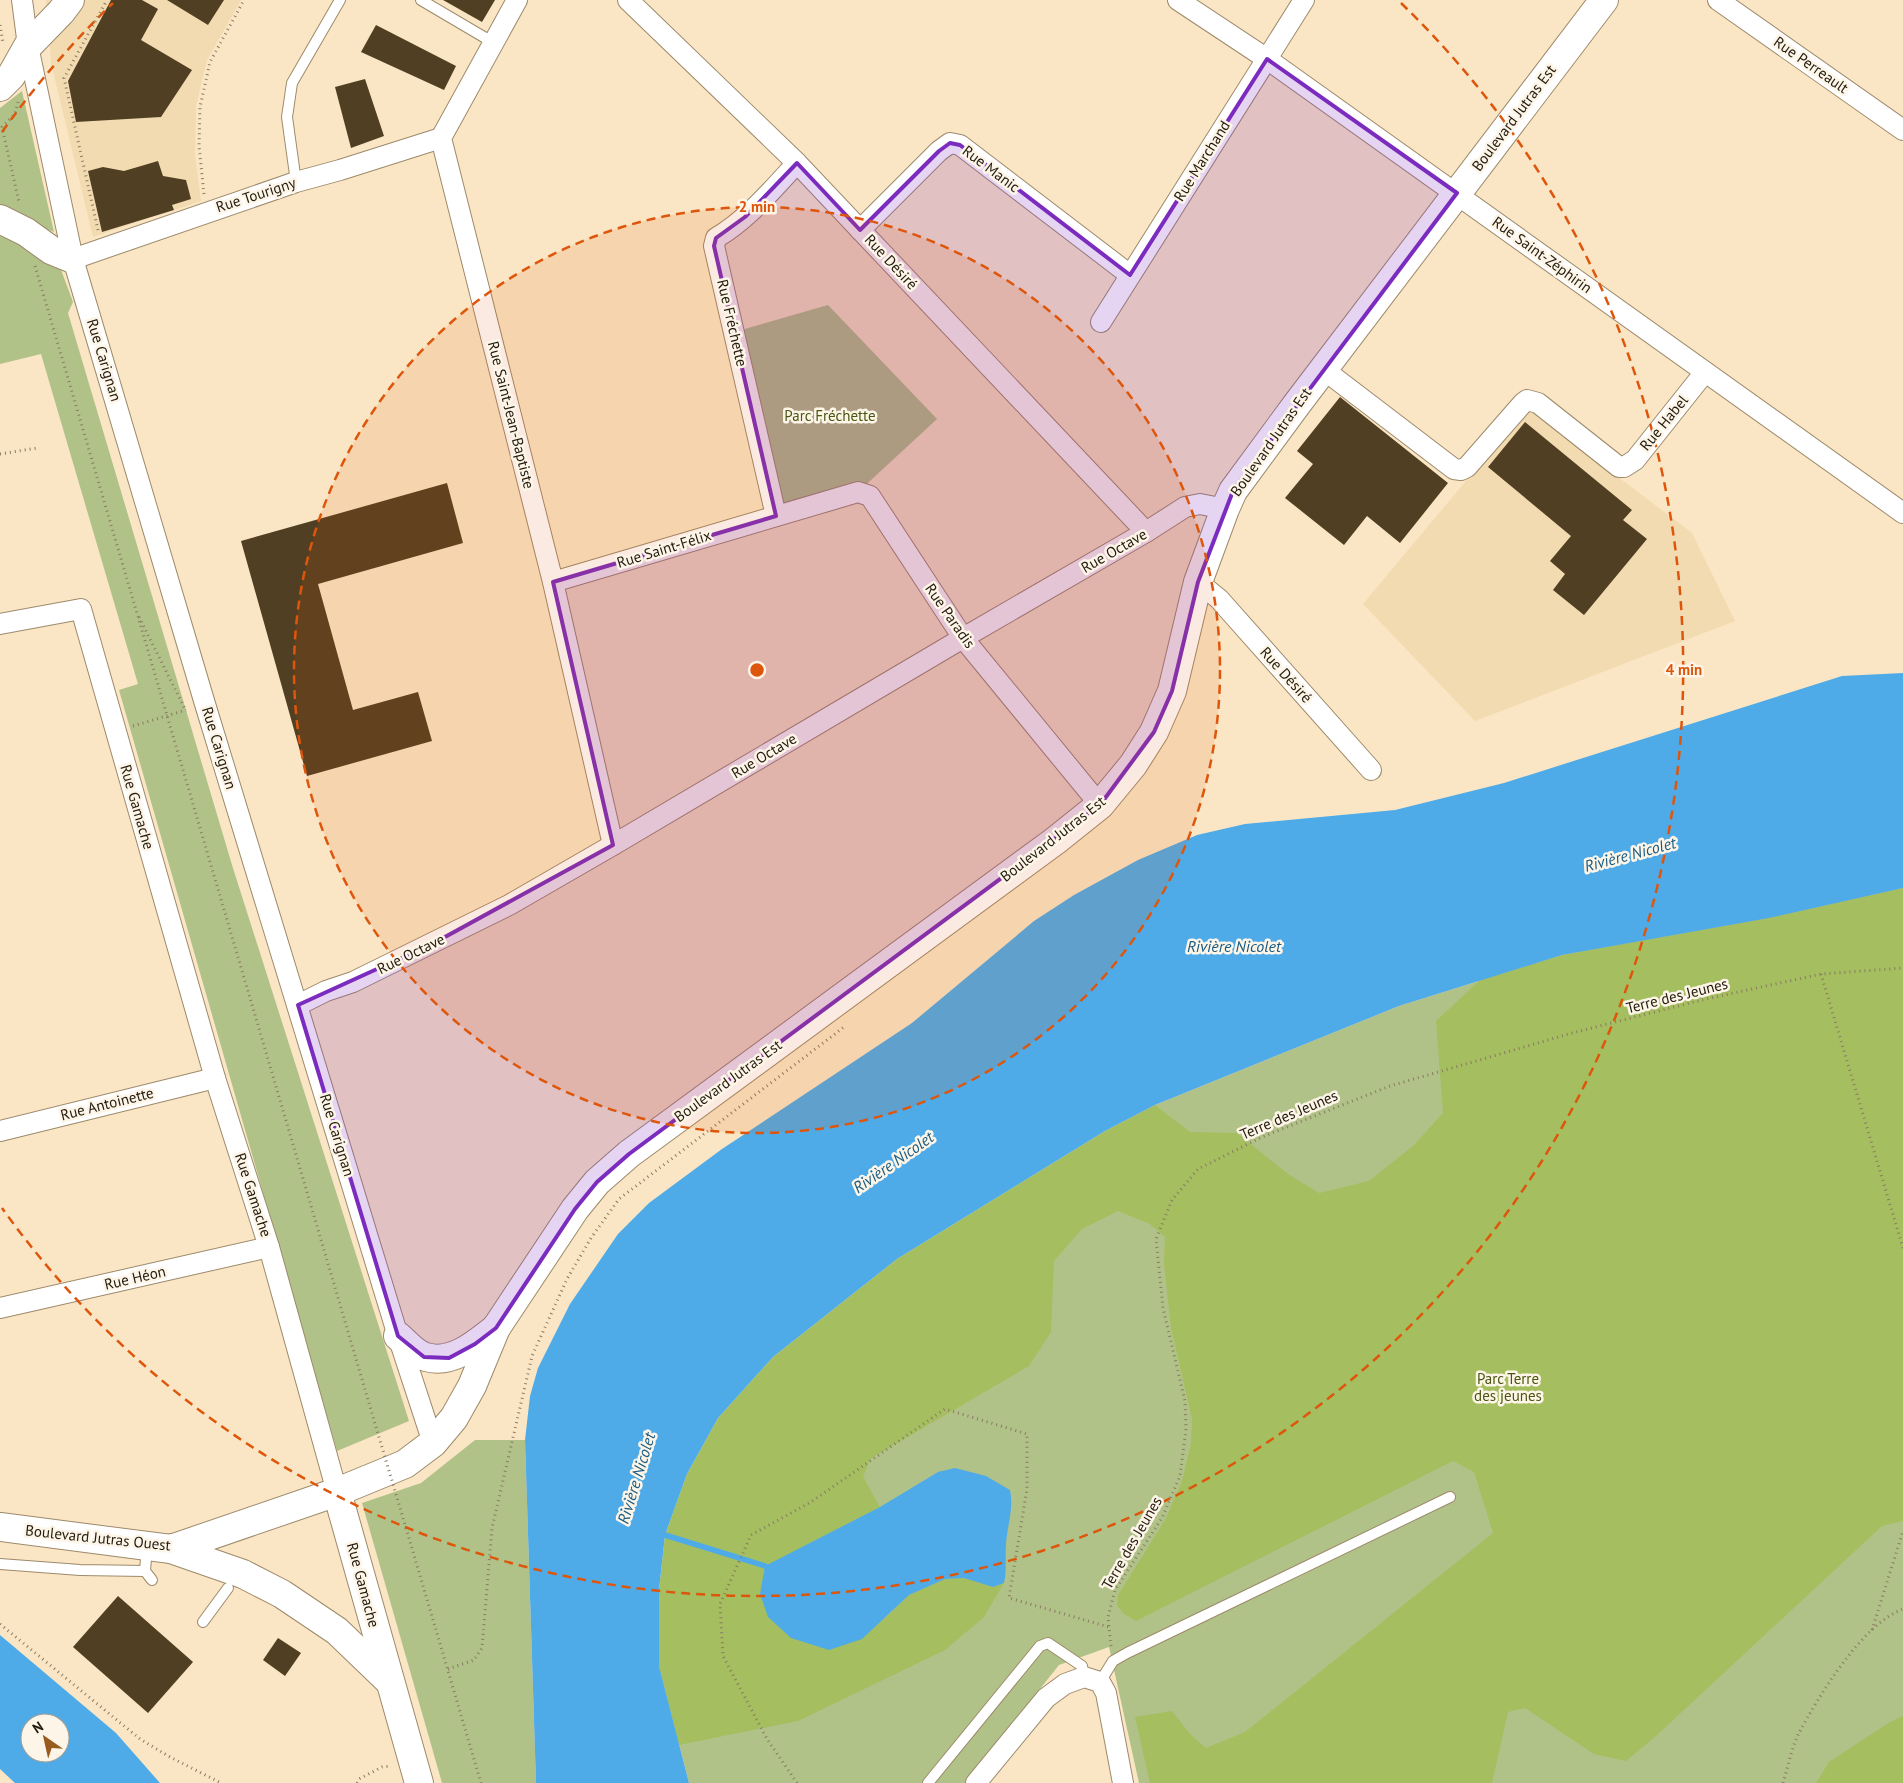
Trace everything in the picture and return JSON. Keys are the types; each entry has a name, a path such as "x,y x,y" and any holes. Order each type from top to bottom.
{"main road":[{"path":"9,65 62,12 70,0"},
{"name":"Boulevard Jutras Est","path":"338,1492 405,1464 433,1443 454,1418 472,1386 496,1328 575,1209 597,1182 677,1118 1055,841 1100,805 1133,764 1158,724 1172,691 1198,582 1233,491 1323,369 1604,0"},
{"path":"0,219 26,232 51,250 73,259"},
{"path":"398,1336 424,1357 449,1358 475,1344 496,1328"},
{"name":"Boulevard Jutras Ouest","path":"0,1526 155,1555 338,1492"},
{"name":"Rue Gamache","path":"338,1492 419,1783"},
{"path":"155,1555 243,1574 282,1594 337,1631 390,1681"}],"street":[{"name":"Rue Carignan","path":"22,0 9,65 73,259 205,704 398,1336 433,1443"},
{"path":"441,138 517,0"},
{"name":"Rue Désiré","path":"628,0 797,164 1146,532"},
{"name":"Rue Saint-Zéphirin","path":"1178,0 1267,59 1903,513"},
{"name":"Rue Marchand","path":"1101,322 1304,0"},
{"name":"Rue Perreault","path":"1718,0 1903,130"},
{"name":"Rue Tourigny","path":"73,259 296,182 441,138"},
{"name":"Rue Saint-Jean-Baptiste","path":"441,138 553,582 614,845"},
{"name":"Rue Manic","path":"860,230 939,151 950,143 960,145 1130,275"},
{"name":"Rue Fréchette","path":"776,516 714,246 716,238 731,229 745,217 797,164"},
{"name":"Rue Habel","path":"1323,369 1454,469 1461,470 1467,467 1527,400 1538,403 1619,468 1624,467 1635,460 1705,372"},
{"name":"Rue Paradis","path":"776,516 858,492 870,496 963,638 1100,805"},
{"name":"Rue Octave","path":"298,1004 353,982 509,905 1146,532 1185,507 1200,504 1225,509"},
{"name":"Rue Saint-Félix","path":"553,582 776,516"},
{"name":"Rue Désiré","path":"1198,582 1219,599 1371,770"},
{"name":"Rue Gamache","path":"0,624 81,609 215,1078 270,1247 338,1492"},
{"name":"Rue Antoinette","path":"0,1131 215,1078"},
{"name":"Rue Héon","path":"0,1308 270,1247"},
{"path":"976,1783 1046,1698 1065,1684 1092,1680 1106,1694 1123,1783"}],"lane":[{"path":"296,182 287,118 292,83 340,0"},
{"path":"421,0 494,43"},
{"path":"928,1783 1040,1646 1048,1643 1082,1666 1092,1680 1112,1661 1450,1496"},
{"path":"0,1564 80,1570 155,1555 152,1580"},
{"path":"203,1622 228,1588"}],"path":[{"path":"102,233 98,232 64,78 107,0"},
{"path":"205,199 199,146 200,107 210,62 244,0"},
{"path":"0,25 9,65 19,96 15,114 2,127 26,232 165,715 481,1783"},
{"path":"0,454 37,448"},
{"path":"135,609 185,710"},
{"path":"116,732 165,715 205,704"},
{"name":"Terre des Jeunes","path":"1112,1661 1108,1617 1115,1590 1162,1518 1180,1476 1186,1429 1185,1402 1163,1308 1156,1239 1172,1200 1198,1169 1262,1137 1390,1086 1572,1033 1821,974 1903,968"},
{"path":"1821,974 1903,1248"},
{"path":"448,1669 474,1660 482,1648 492,1528 532,1356 566,1279 591,1238 618,1199 845,1026"},
{"path":"797,1783 768,1739 724,1656 720,1604 751,1536 811,1502 945,1408 1027,1434 1028,1489 1009,1598 1109,1627"},
{"path":"1872,1630 1903,1530"},
{"path":"1783,1783 1797,1737 1826,1687 1860,1641 1892,1613 1903,1609"},
{"path":"0,1624 140,1739 221,1783"},
{"path":"356,1783 382,1766 396,1765"}],"highlighted area":[{"path":"1267,59 1457,193 1233,491 1198,582 1172,691 1154,732 1100,805 629,1154 597,1182 575,1209 496,1328 475,1344 449,1358 424,1357 398,1336 298,1005 434,943 613,845 553,582 776,516 714,246 716,238 745,217 797,163 860,230 939,151 950,143 960,145 1130,275"}],"shaded area":[{"path":"46,0 241,0 207,60 196,106 195,155 201,201 93,237 51,63"},
{"path":"1527,408 1692,533 1735,621 1475,721 1363,604"}],"green space":[{"path":"22,91 54,232 0,210 0,108"},
{"path":"0,229 60,267 73,302 68,313 232,865 409,1421 337,1451 119,690 138,684 41,354 0,364"},
{"name":"Parc Fréchette","path":"828,305 937,419 858,492 776,516 734,332"},
{"name":"Parc Terre des jeunes","path":"1903,888 1903,1783 1139,1783 1109,1647 1059,1665 965,1783 689,1783 659,1666 1155,1105 1399,1006 1562,955"},
{"name":"Parc Terre des jeunes","path":"1903,888 1903,1521 1882,1526 1656,1736 1626,1761 1594,1754 1525,1708 1508,1712 1492,1783 1150,1783 1135,1717 1172,1711 1190,1734 1206,1748 1245,1732 1493,1533 1474,1472 1453,1461 1136,1621 1124,1614 1117,1605 1118,1595 1165,1520 1182,1481 1191,1444 1192,1419 1171,1328 1164,1263 1165,1237 1150,1224 1118,1211 1082,1229 1054,1261 1051,1332 1029,1366 870,1459 863,1477 880,1507 766,1566 883,1620 909,1595 945,1579 964,1578 993,1587 1004,1583 984,1617 945,1650 798,1721 679,1745 659,1666 659,1590 665,1535 687,1474 718,1418 773,1357 897,1259 1105,1131 1155,1105 1190,1132 1237,1133 1288,1174 1319,1193 1369,1181 1414,1145 1443,1113 1436,1021 1480,980 1562,955 1769,918"},
{"path":"475,1440 525,1440 536,1783 442,1783 362,1503 421,1483"},
{"path":"1903,1716 1903,1783 1816,1783 1829,1762 1890,1722"}],"water":[{"name":"Rivière Nicolet","path":"1903,673 1903,888 1769,918 1562,955 1399,1006 1155,1105 1105,1131 897,1259 773,1357 718,1418 687,1474 665,1535 659,1590 659,1666 689,1783 536,1783 525,1440 530,1396 538,1368 570,1304 618,1234 649,1203 722,1149 912,1023 1034,921 1074,895 1138,860 1197,835 1245,824 1395,810 1504,783 1842,676"},
{"path":"955,1468 986,1476 1010,1490 1011,1511 1006,1544 1004,1583 993,1587 964,1578 945,1579 909,1595 862,1639 829,1650 791,1638 768,1617 760,1594 765,1566 880,1507 938,1472"},
{"path":"0,1635 116,1733 160,1783 15,1783 0,1769"}],"building":[{"path":"111,0 142,0 158,9 141,40 192,70 161,117 76,122 68,81"},
{"path":"167,0 224,0 208,25"},
{"path":"443,0 495,0 482,22"},
{"path":"376,25 456,66 444,90 361,52"},
{"path":"365,79 384,136 351,148 335,87"},
{"path":"158,161 163,176 186,180 191,199 172,205 174,210 102,232 88,171 103,167 124,171"},
{"path":"1340,397 1448,483 1400,543 1367,516 1344,545 1285,498 1313,464 1297,451"},
{"path":"1525,422 1632,510 1623,520 1647,539 1584,615 1553,590 1565,574 1550,561 1571,536 1488,467"},
{"path":"447,483 463,543 318,584 353,710 418,692 432,741 307,776 241,541"},
{"path":"118,1596 193,1662 148,1713 73,1647"},
{"path":"278,1638 301,1653 285,1676 263,1660"}],"waterway":[{"path":"665,1535 765,1566"}]}
